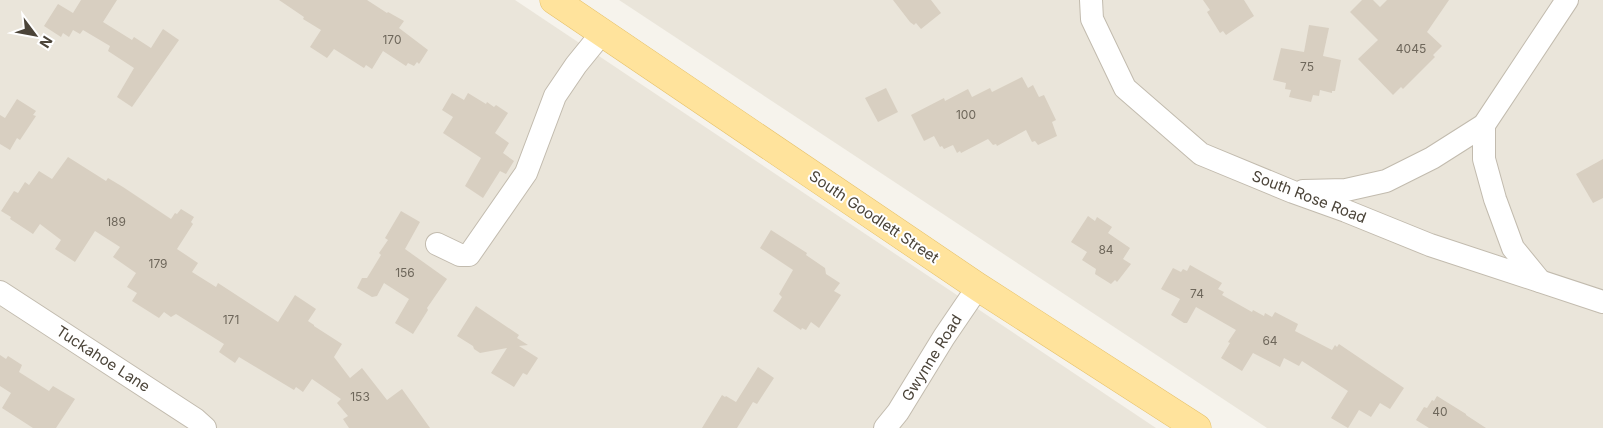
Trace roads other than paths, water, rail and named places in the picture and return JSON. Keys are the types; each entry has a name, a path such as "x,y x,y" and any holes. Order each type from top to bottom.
{"main road":[{"name":"South Goodlett Street","path":"554,0 978,287 1197,428"}],"street":[{"name":"South Rose Road","path":"1092,0 1092,19 1125,88 1201,154 1430,245 1603,302"},
{"path":"1293,192 1346,190 1386,181 1432,158 1484,124 1567,0"},
{"path":"437,244 460,255 469,254 526,173 555,96 576,64 602,33"},
{"path":"1484,124 1484,159 1495,199 1513,248 1540,281"},
{"name":"Gwynne Road","path":"885,428 898,412 944,337 978,287"},
{"name":"Tuckahoe Lane","path":"0,292 196,419 205,428"}]}
